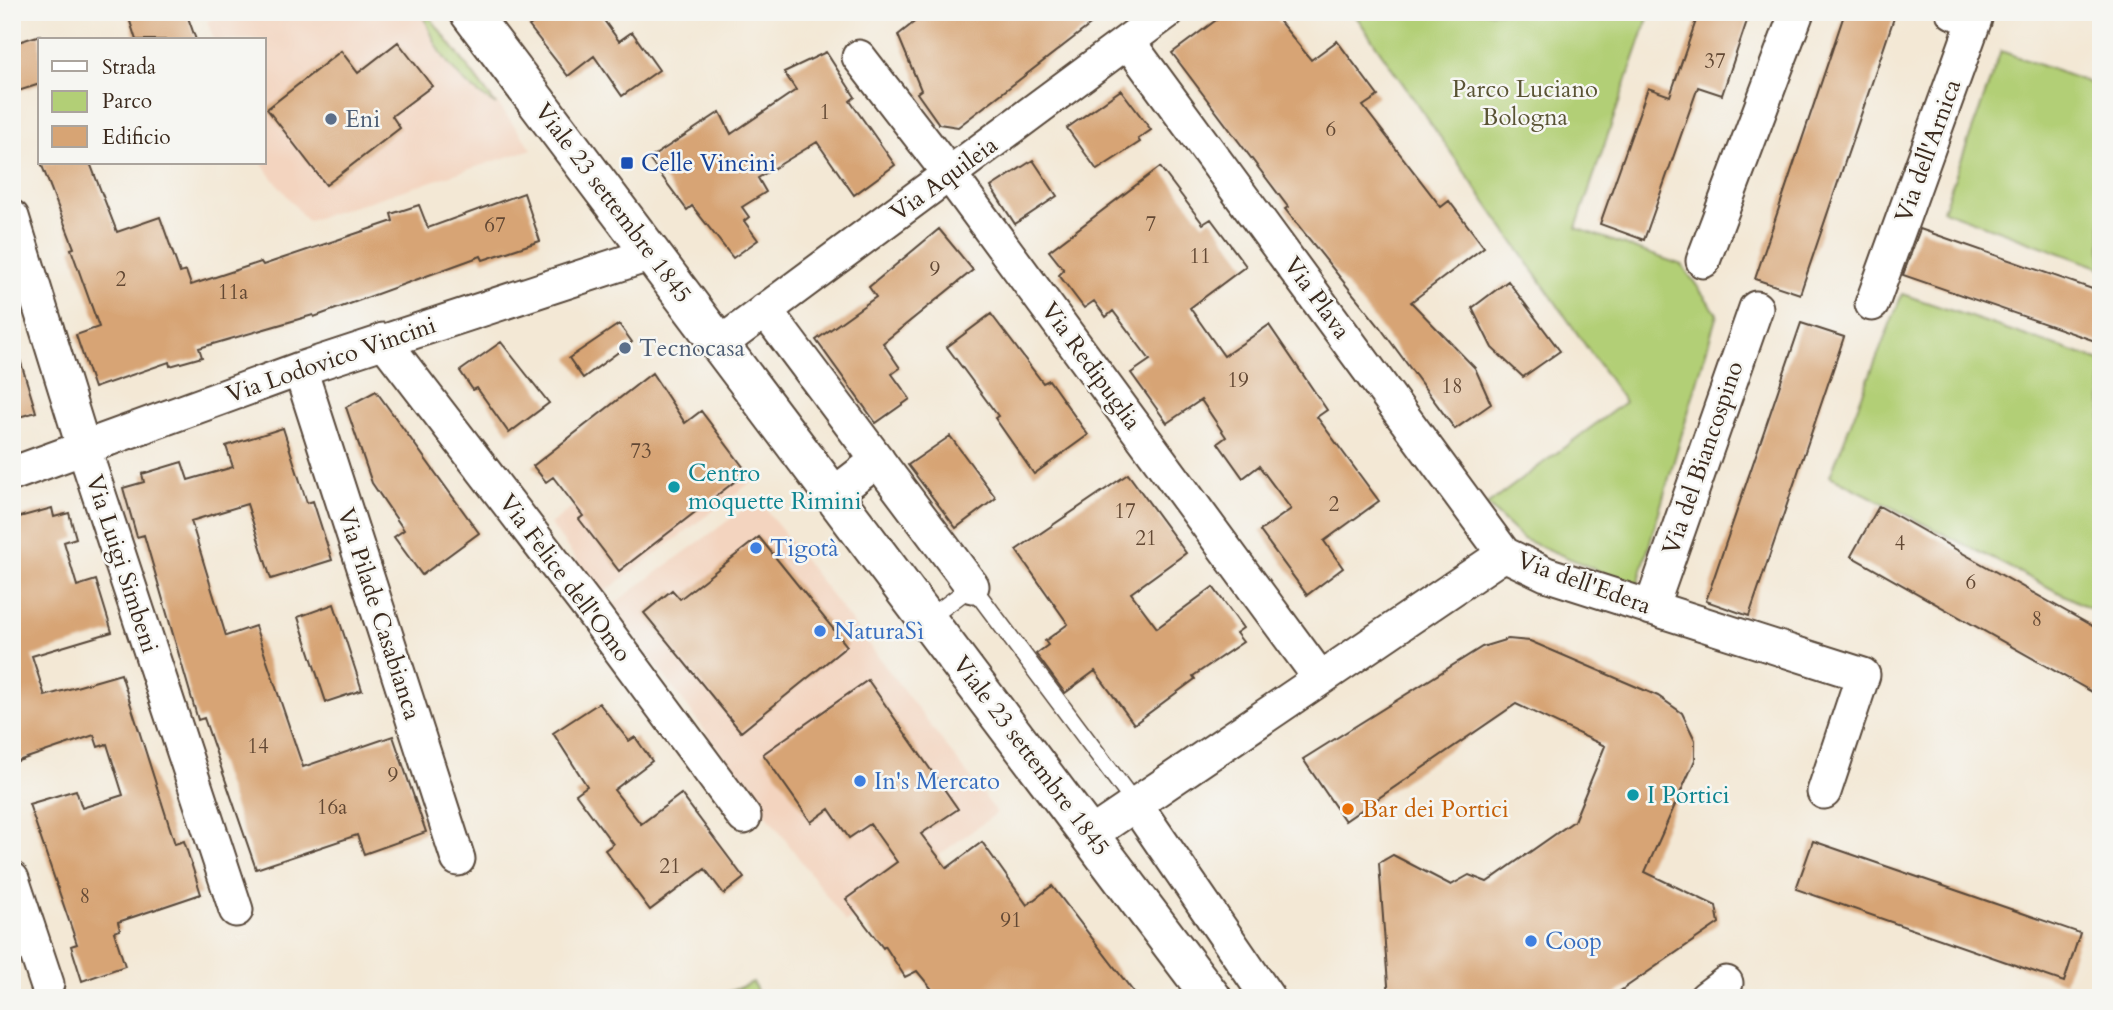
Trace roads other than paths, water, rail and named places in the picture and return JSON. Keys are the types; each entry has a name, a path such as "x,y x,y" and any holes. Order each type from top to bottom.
{"main road":[{"name":"Viale 23 settembre 1845","path":"470,12 1212,998"}],"street":[{"name":"Via Aquileia","path":"720,344 1129,43 1167,12"},
{"path":"1703,261 1797,12"},
{"name":"Via dell'Arnica","path":"1872,304 1975,19 1953,12"},
{"name":"Via Plava","path":"1129,43 1504,554"},
{"name":"Via Redipuglia","path":"859,57 950,175 1320,678"},
{"name":"Via Luigi Simbeni","path":"12,217 83,449 236,911"},
{"name":"Via Lodovico Vincini","path":"12,474 299,369 651,254"},
{"name":"Via del Biancospino","path":"1651,608 1756,308"},
{"path":"765,310 972,586"},
{"name":"Via Felice dell'Omo","path":"383,341 592,612 744,817"},
{"name":"Via Pilade Casabianca","path":"299,369 458,859"},
{"path":"834,495 878,460"},
{"name":"Via dell'Edera","path":"1090,835 1504,554 1546,574 1863,675 1824,792"},
{"path":"1135,804 1268,998"},
{"path":"12,879 47,984"}],"lane":[{"path":"928,619 972,586 1135,804"}],"place":[{"name":"Eni","path":"331,119"},
{"name":"Celle Vincini","path":"627,163"},
{"name":"Tecnocasa","path":"625,348"},
{"name":"Centro moquette Rimini","path":"674,487"},
{"name":"Tigotà","path":"756,548"},
{"name":"NaturaSì","path":"820,631"},
{"name":"In's Mercato","path":"860,781"},
{"name":"I Portici","path":"1633,795"},
{"name":"Bar dei Portici","path":"1348,809"},
{"name":"Coop","path":"1531,941"}],"park label":[{"name":"Parco Luciano Bologna","path":"1525,103"}]}
